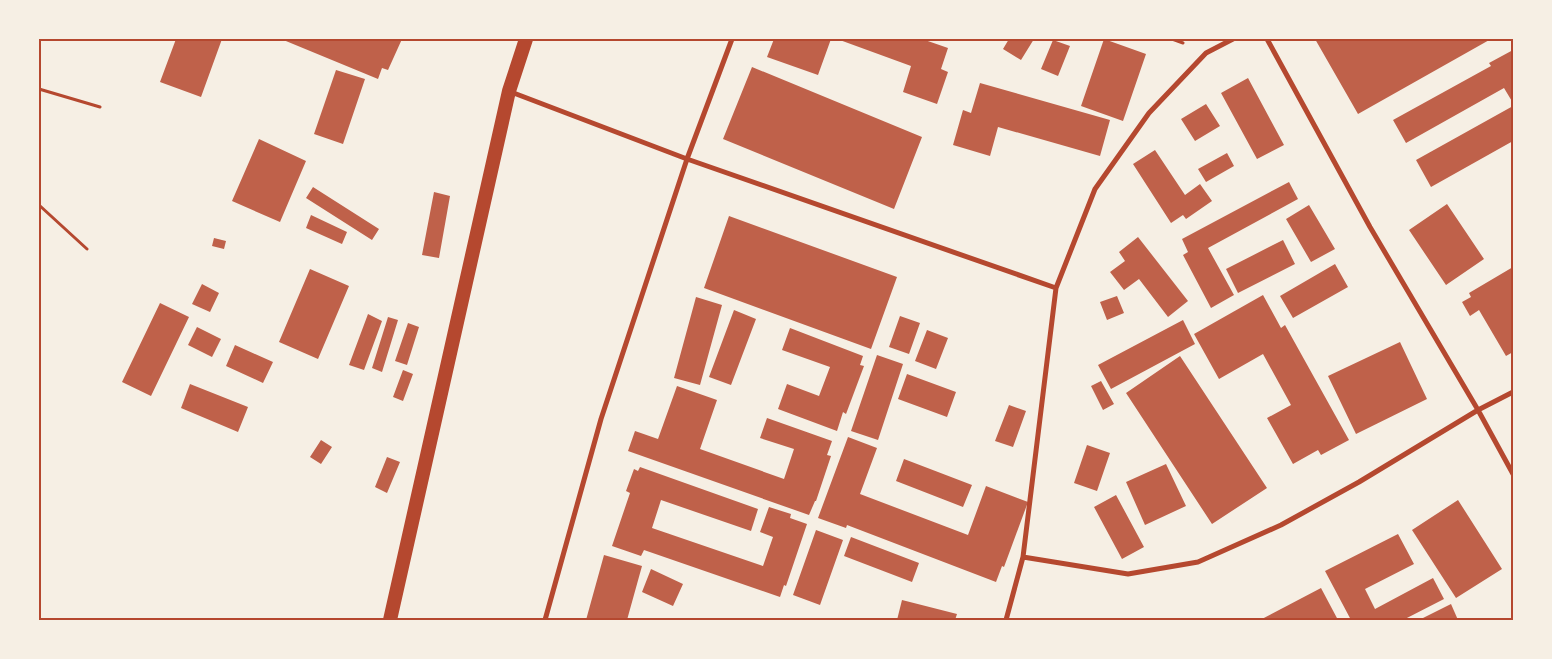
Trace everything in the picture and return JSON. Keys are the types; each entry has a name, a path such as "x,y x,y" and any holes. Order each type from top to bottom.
{"highway":[{"path":"390,620 508,91 526,39"}],"street":[{"path":"545,620 601,420 687,159 732,39"},
{"path":"1006,620 1023,557 1056,288 1095,190 1144,120 1206,53 1233,39"},
{"path":"1267,39 1370,227 1478,410 1513,474"},
{"path":"508,91 687,159 1056,288"},
{"path":"1023,557 1128,574 1198,562 1281,525 1359,482 1478,410 1513,392"}],"path":[{"path":"39,89 100,107"},
{"path":"39,205 87,249"}],"building":[{"path":"176,39 222,39 201,97 160,82"},
{"path":"281,39 332,39 338,41 339,39 402,39 388,70 382,68 378,79"},
{"path":"774,39 831,39 818,75 767,57"},
{"path":"837,39 922,39 948,48 941,69 948,72 937,104 903,92 911,66"},
{"path":"1009,39 1034,39 1021,60 1003,49"},
{"path":"1104,39 1146,54 1123,121 1081,106"},
{"path":"1315,39 1491,39 1358,114"},
{"path":"1053,40 1070,46 1058,76 1041,69"},
{"path":"1513,50 1513,103 1504,88 1406,143 1393,120 1491,66 1489,63"},
{"path":"752,67 922,137 894,209 723,139"},
{"path":"336,70 365,79 343,144 314,134"},
{"path":"1248,78 1284,145 1257,159 1221,93"},
{"path":"980,83 1110,120 1100,156 998,127 990,156 953,145 963,110 971,113"},
{"path":"1206,104 1220,126 1195,141 1181,119"},
{"path":"1513,106 1513,141 1431,187 1416,160"},
{"path":"259,139 306,161 280,222 232,201"},
{"path":"1155,150 1185,195 1200,184 1212,201 1186,219 1183,215 1171,223 1133,164"},
{"path":"1227,153 1234,166 1206,182 1198,169"},
{"path":"1289,182 1298,199 1208,248 1234,295 1211,308 1183,255 1188,252 1182,239"},
{"path":"313,187 379,229 372,240 306,198"},
{"path":"434,192 450,196 439,258 422,255"},
{"path":"1447,204 1484,259 1446,285 1409,230"},
{"path":"1309,205 1335,249 1311,262 1286,219"},
{"path":"311,215 347,232 342,244 306,228"},
{"path":"729,216 897,277 871,349 704,288"},
{"path":"1138,237 1188,301 1168,317 1139,279 1124,290 1110,272 1125,261 1119,252"},
{"path":"214,238 226,241 224,249 212,246"},
{"path":"1283,240 1295,264 1238,293 1226,269"},
{"path":"1335,264 1348,287 1293,318 1280,296"},
{"path":"1513,267 1513,352 1506,356 1479,310 1470,316 1462,302 1471,297 1469,293"},
{"path":"310,269 349,286 318,359 279,342"},
{"path":"202,284 219,293 210,312 192,304"},
{"path":"1263,295 1281,328 1285,325 1349,440 1321,455 1318,450 1293,464 1267,418 1291,405 1263,354 1219,379 1194,334"},
{"path":"1117,296 1124,313 1107,320 1100,302"},
{"path":"696,297 722,305 700,385 674,378"},
{"path":"160,303 189,317 151,396 122,382"},
{"path":"734,310 756,319 731,385 709,377"},
{"path":"368,314 382,321 364,370 349,365"},
{"path":"900,316 920,323 909,354 889,347"},
{"path":"388,317 398,320 382,372 372,368"},
{"path":"1183,320 1195,344 1111,389 1098,365"},
{"path":"408,323 419,327 407,365 395,361"},
{"path":"197,327 221,339 212,357 188,345"},
{"path":"790,328 863,356 860,365 864,366 846,414 843,412 837,431 778,409 787,384 819,396 830,367 782,350"},
{"path":"927,330 948,338 936,369 915,361"},
{"path":"1400,342 1427,399 1356,434 1328,376"},
{"path":"235,345 273,362 263,383 226,366"},
{"path":"877,355 903,364 878,440 851,431"},
{"path":"1180,356 1267,488 1212,524 1126,393"},
{"path":"403,370 413,374 403,401 393,397"},
{"path":"907,374 956,392 947,417 898,399"},
{"path":"1101,381 1114,404 1103,410 1091,386"},
{"path":"190,384 248,407 238,432 181,408"},
{"path":"677,386 717,400 700,449 784,479 794,449 760,438 767,418 832,441 827,455 831,456 816,501 809,515 628,451 635,431 658,439"},
{"path":"1009,405 1026,411 1013,447 995,441"},
{"path":"848,437 877,448 860,494 968,535 986,486 1028,502 1004,567 1002,566 996,582 847,525 846,528 818,518"},
{"path":"321,440 332,447 321,464 310,457"},
{"path":"1087,445 1110,453 1097,491 1074,483"},
{"path":"387,457 400,462 387,493 375,487"},
{"path":"904,459 972,485 963,507 896,481"},
{"path":"1166,464 1186,506 1145,525 1126,482"},
{"path":"640,467 758,509 751,531 661,500 652,528 763,566 773,537 760,532 769,507 791,514 790,518 807,524 786,586 784,585 780,597 644,550 641,556 612,546 630,493 626,491 634,469 638,471"},
{"path":"1116,495 1144,547 1122,559 1094,507"},
{"path":"1458,500 1502,569 1456,598 1412,530"},
{"path":"816,530 843,540 820,605 793,595"},
{"path":"1398,534 1414,564 1365,589 1375,609 1433,578 1444,599 1403,620 1351,620 1325,571"},
{"path":"851,537 919,563 912,582 844,556"},
{"path":"604,555 642,566 627,620 586,620"},
{"path":"651,569 683,584 673,606 642,592"},
{"path":"1321,588 1338,620 1260,620"},
{"path":"902,600 957,614 955,620 897,620"},
{"path":"1451,604 1458,620 1419,620"}]}
